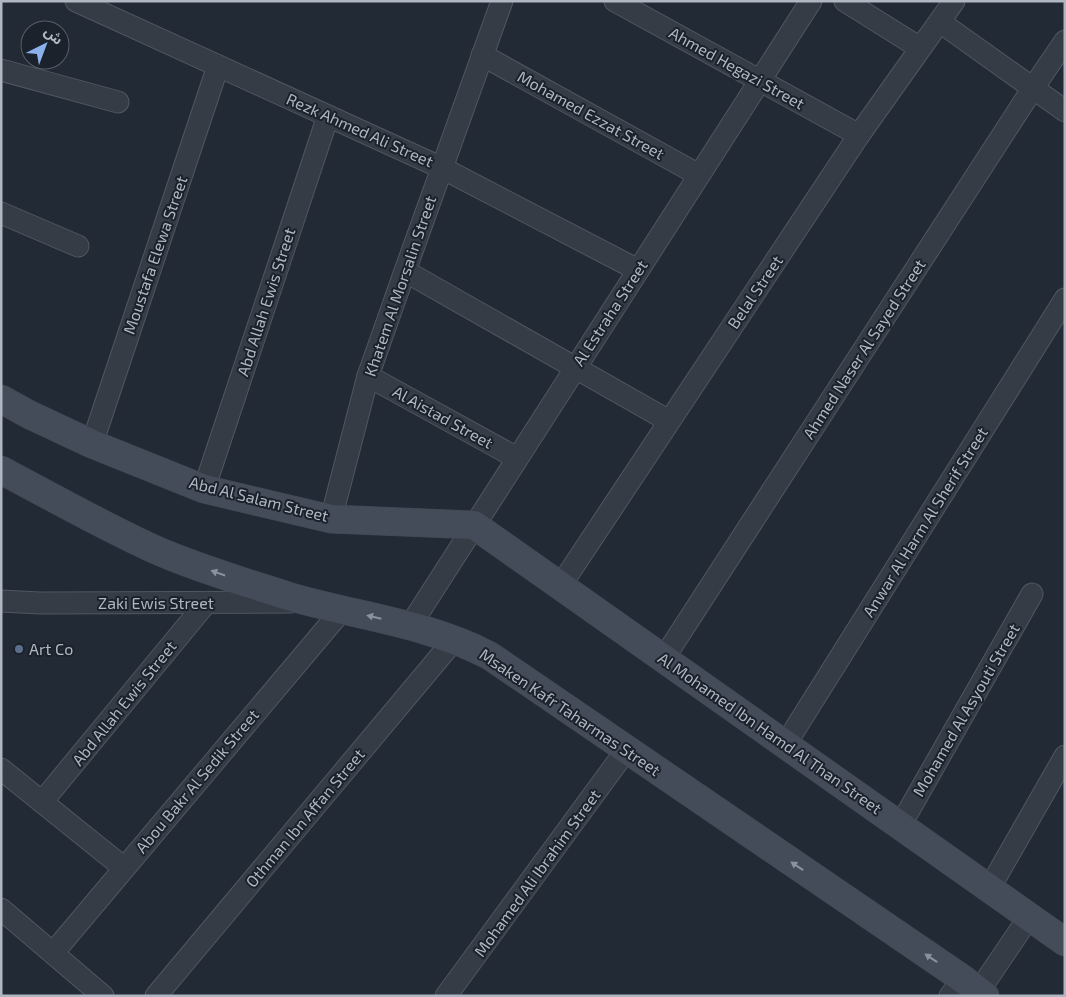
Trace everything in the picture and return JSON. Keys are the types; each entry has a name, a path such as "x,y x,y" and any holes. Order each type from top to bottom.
{"street":[{"name":"Rezk Ahmed Ali Street","path":"76,1 442,168 638,270"},
{"name":"Khatem Al Morsalin Street","path":"331,519 368,376 502,1"},
{"name":"Ahmed Hegazi Street","path":"615,1 859,135"},
{"name":"Al Estraha Street","path":"410,626 811,1"},
{"path":"845,1 920,48"},
{"name":"Belal Street","path":"561,585 859,135 954,1"},
{"path":"940,22 1065,111"},
{"name":"Ahmed Naser Al Sayed Street","path":"664,658 1065,41"},
{"name":"Mohamed Ezzat Street","path":"482,56 699,175"},
{"name":"Moustafa Elewa Street","path":"92,444 218,66"},
{"path":"1,70 118,102"},
{"name":"Abd Allah Ewis Street","path":"204,489 328,116"},
{"path":"1,213 78,246"},
{"path":"404,271 669,421"},
{"name":"Anwar Al Harm Al Sherif Street","path":"785,745 1065,299"},
{"name":"Al Aistad Street","path":"368,376 517,458"},
{"name":"Abd Al Salam Street","path":"1,400 92,444 204,489 331,519 474,525"},
{"name":"Msaken Kafr Taharmas Street","path":"1,470 157,550 227,576 289,596 410,626 474,647 627,749 969,990"},
{"name":"Al Mohamed Ibn Hamd Al Than Street","path":"474,525 1065,942"},
{"name":"Mohamed Al Asyouti Street","path":"900,826 1032,594"},
{"name":"Zaki Ewis Street","path":"1,602 311,602"},
{"name":"Abd Allah Ewis Street","path":"42,802 206,603"},
{"name":"Abou Bakr Al Sedik Street","path":"53,953 342,610"},
{"name":"Othman Ibn Affan Street","path":"156,996 454,640"},
{"name":"Mohamed Ali Ibrahim Street","path":"446,996 627,749"},
{"path":"989,889 1065,756"},
{"path":"1,769 124,868"},
{"path":"1,909 103,996"},
{"path":"969,990 1029,917"}],"place":[{"name":"Art Co","path":"19,649"}]}
